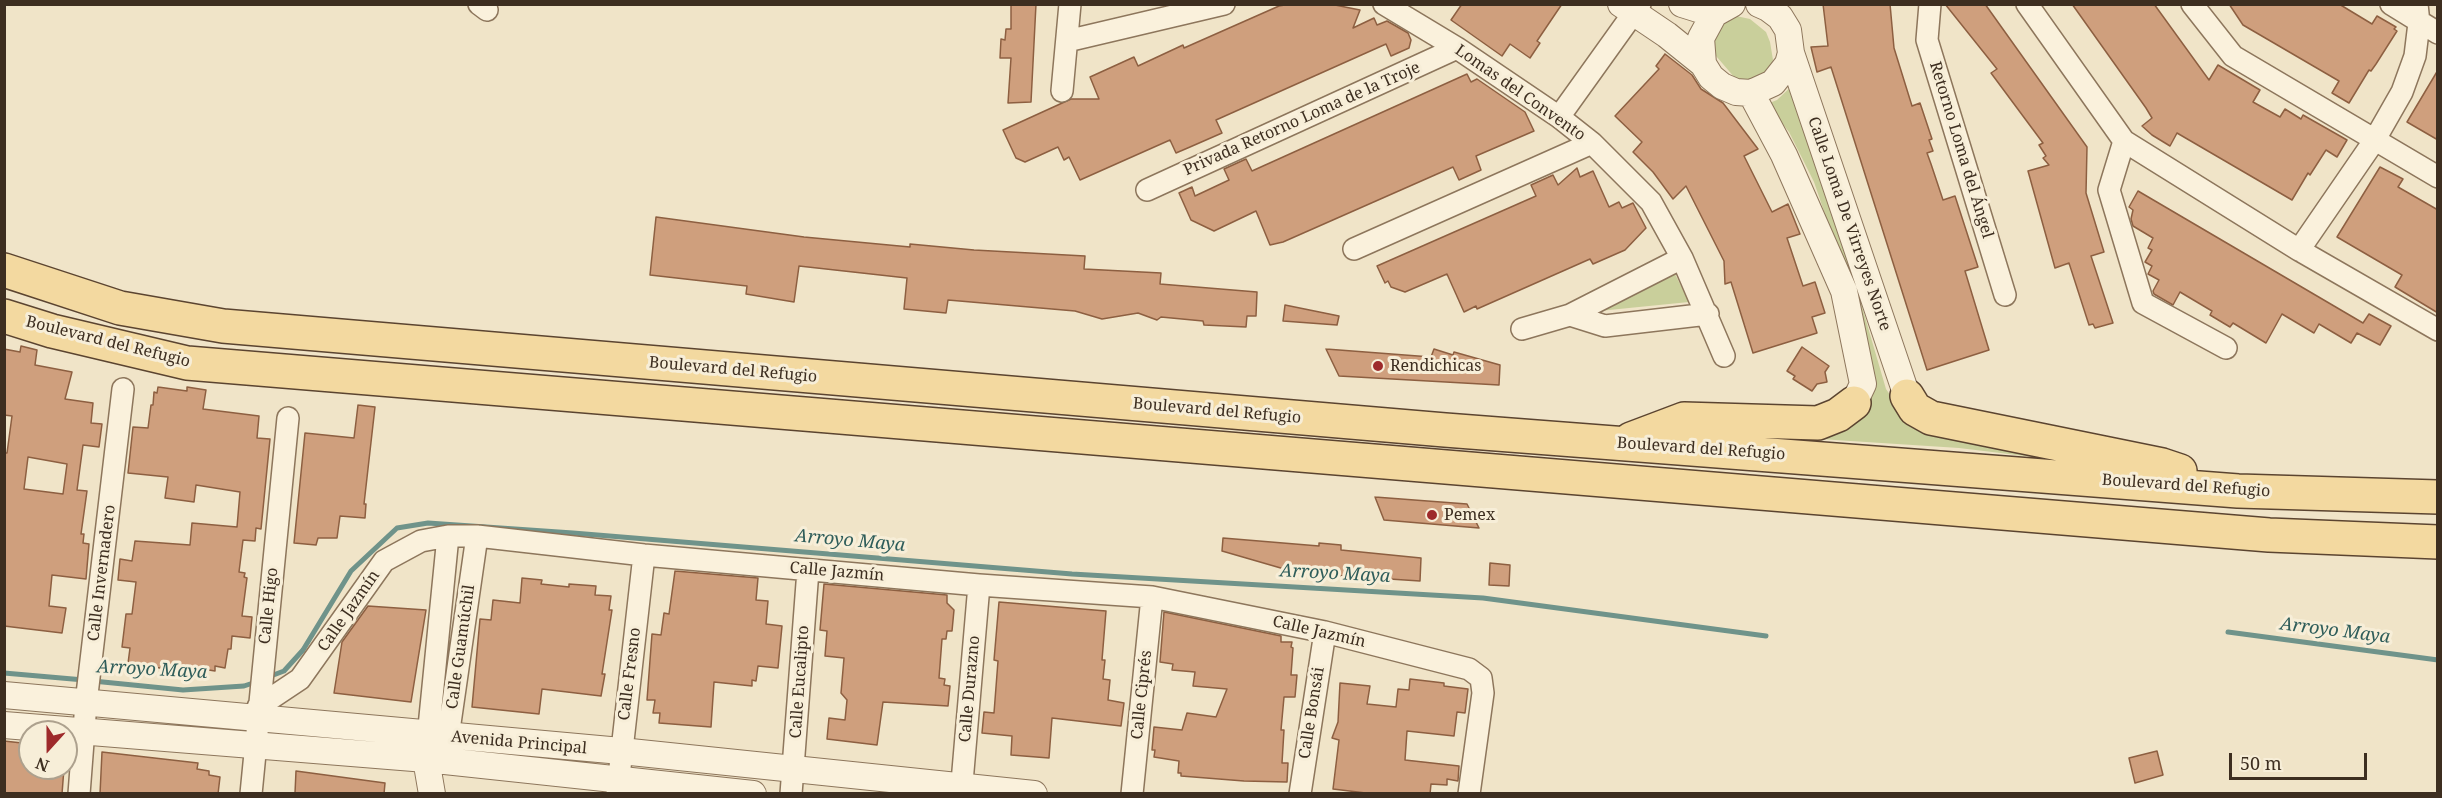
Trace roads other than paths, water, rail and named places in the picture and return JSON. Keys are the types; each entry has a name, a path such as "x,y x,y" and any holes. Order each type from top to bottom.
{"main road":[{"name":"Boulevard del Refugio","path":"4,270 120,308 223,326 1263,415 2238,491 2438,497"},
{"name":"Boulevard del Refugio","path":"4,315 52,331 187,363 2269,536 2438,542"},
{"path":"1907,396 1915,409 1931,418 2162,465 2238,491"},
{"path":"1620,443 1684,419 1818,423 1838,415 1854,403"}],"street":[{"path":"1062,91 1070,4"},
{"path":"1067,41 1224,4"},
{"name":"Lomas del Convento","path":"1384,4 1457,48 1559,117 1592,143 1651,202 1682,258 1708,314 1724,356"},
{"path":"1682,4 1723,10 1701,38 1703,64"},
{"path":"1759,4 1780,17 1789,41"},
{"path":"1559,117 1632,7 1703,64 1711,77 1722,86 1736,92 1751,93 1773,83 1788,64 1790,4"},
{"name":"Retorno Loma del Ángel","path":"1930,4 1927,40 2005,295"},
{"path":"2027,4 2124,141 2299,250 2438,330"},
{"path":"2192,4 2233,56 2438,177"},
{"path":"2299,250 2374,141 2402,92 2425,20 2391,4"},
{"name":"Calle Loma De Virreyes Norte","path":"1789,41 1907,396"},
{"name":"Privada Retorno Loma de la Troje","path":"1147,190 1457,48"},
{"path":"1751,93 1784,155 1844,291 1863,384 1854,403"},
{"path":"2124,141 2109,190 2143,303 2226,348"},
{"path":"1354,249 1592,143"},
{"path":"1522,329 1569,315 1682,258"},
{"path":"1569,315 1605,326 1708,314"},
{"name":"Calle Invernadero","path":"79,794 84,731 123,389"},
{"name":"Calle Higo","path":"251,794 288,418"},
{"name":"Calle Jazmín","path":"258,707 300,679 384,561 421,541 448,536 477,536 644,555 808,570 1152,597 1324,632 1469,669 1481,678 1483,693 1469,794"},
{"name":"Calle Guamúchil","path":"433,794 448,536"},
{"name":"Calle Guamúchil","path":"436,748 477,536"},
{"name":"Calle Fresno","path":"618,786 644,555"},
{"name":"Calle Eucalipto","path":"792,781 808,570"},
{"name":"Calle Durazno","path":"961,790 979,585"},
{"name":"Calle Ciprés","path":"1131,794 1152,597"},
{"name":"Calle Bonsái","path":"1300,794 1324,632"},
{"name":"Avenida Principal","path":"4,695 89,688 258,707 436,748 618,786 753,794"},
{"name":"Avenida Principal","path":"4,724 255,744 621,751 792,781 1034,794"}],"waterway":[{"name":"Arroyo Maya","path":"268,677 284,671 303,650 351,571 397,528 428,523 1072,574 1483,598 1766,636"},
{"name":"Arroyo Maya","path":"2228,632 2438,660"},
{"name":"Arroyo Maya","path":"4,673 84,680"},
{"name":"Arroyo Maya","path":"93,681 183,690 244,686 256,682"}],"place":[{"name":"Rendichicas","path":"1378,366"},
{"name":"Pemex","path":"1432,515"}]}
